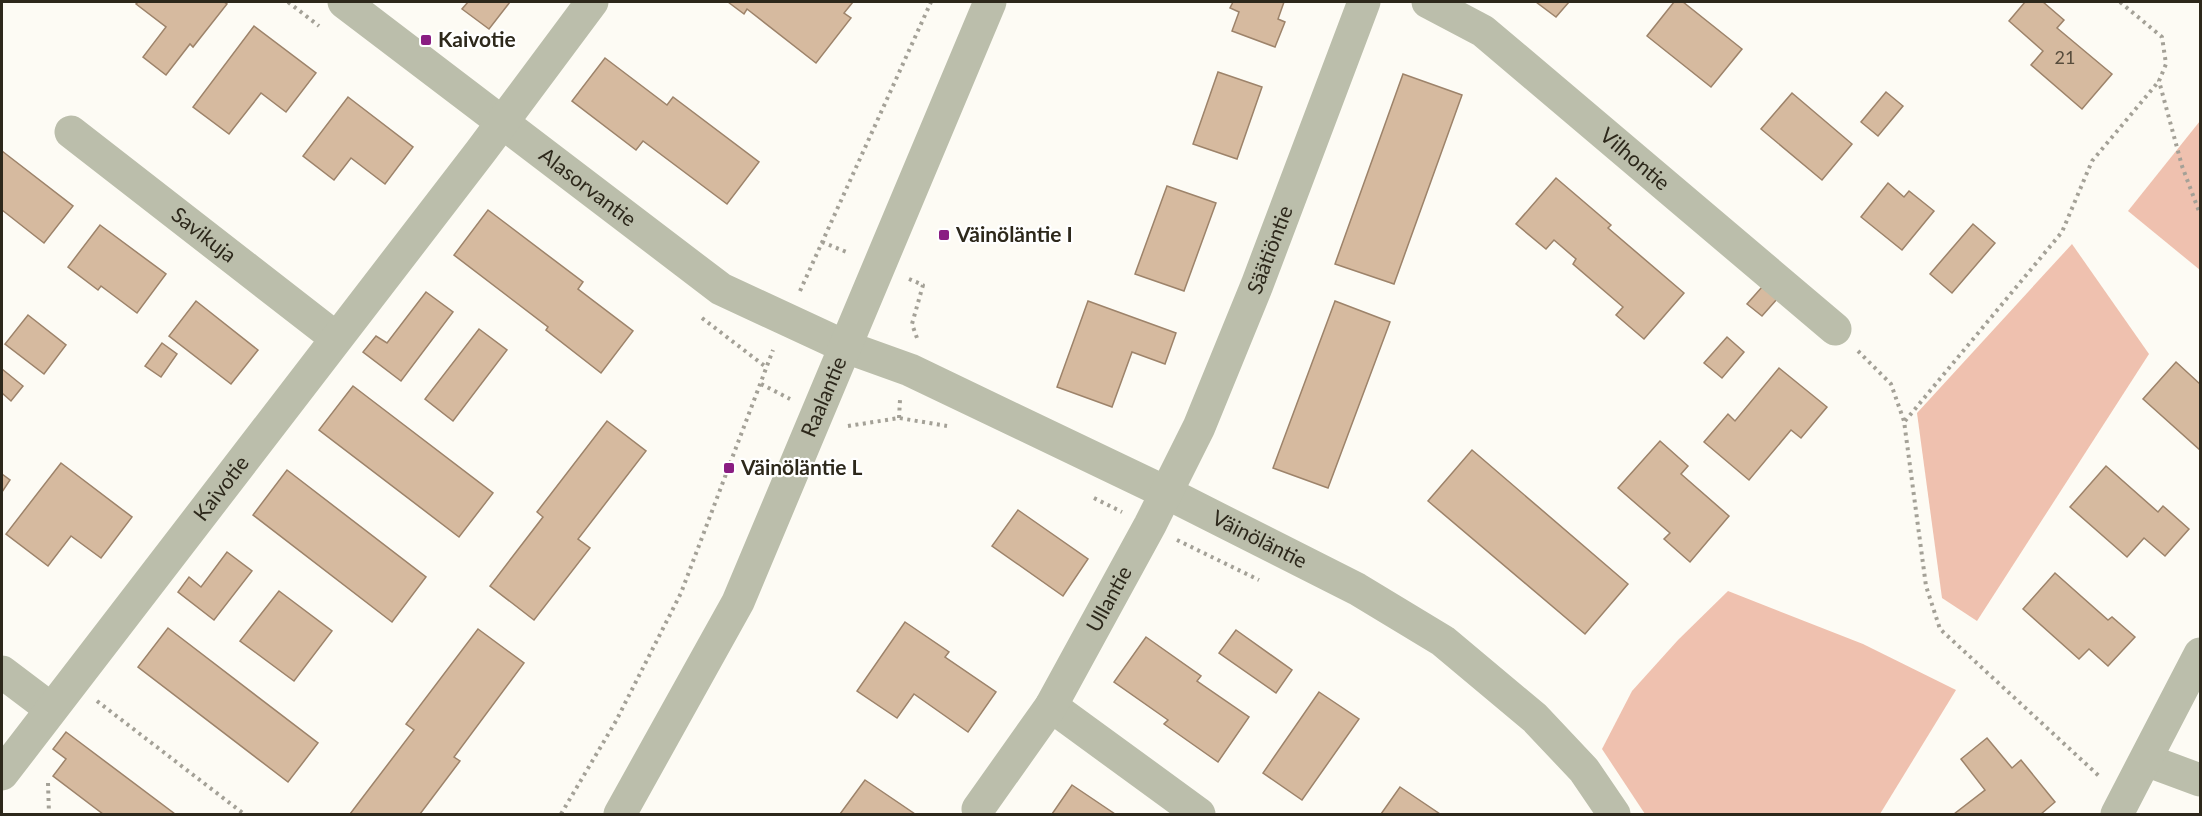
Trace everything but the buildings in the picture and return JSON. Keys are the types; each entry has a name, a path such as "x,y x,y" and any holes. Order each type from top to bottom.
{"street":[{"name":"Alasorvantie","path":"344,2 721,289 846,347"},
{"name":"Kaivotie","path":"2,774 592,2"},
{"name":"Raalantie","path":"620,814 738,602 990,2"},
{"name":"Säätiöntie","path":"1167,493 1199,427 1257,285 1364,2"},
{"name":"Vilhontie","path":"1428,2 1483,31 1835,329"},
{"name":"Savikuja","path":"71,132 336,338"},
{"name":"Väinöläntie","path":"846,347 910,370 1167,493 1358,589 1443,640 1535,718 1584,770 1614,814"},
{"name":"Ullantie","path":"978,809 1051,706 1167,493"},
{"path":"2121,806 2200,654"},
{"path":"2,672 51,710"},
{"path":"1051,706 1199,814"},
{"path":"2146,760 2200,780"}],"path":[{"path":"822,242 931,2"},
{"path":"1904,421 2061,232 2092,160 2158,81 2166,64 2162,37 2120,2"},
{"path":"2158,81 2182,166 2200,214"},
{"path":"1835,329 1892,384 1904,421 1926,586 1940,629 2084,763 2121,806"},
{"path":"561,814 616,721 681,593 766,367"},
{"path":"761,384 848,426 899,418 953,428"},
{"path":"1088,494 1261,580"},
{"path":"72,683 244,814"},
{"path":"48,783 50,814"}],"shaded area":[{"path":"2200,121 2200,270 2128,211"},
{"path":"2072,244 2149,354 1977,621 1942,598 1917,413"},
{"path":"1728,591 1863,644 1956,690 1880,814 1645,814 1602,749 1632,691 1678,640"}],"place":[{"name":"Kaivotie","path":"426,40"},
{"name":"Väinöläntie I","path":"944,235"},
{"name":"Väinöläntie L","path":"729,468"}]}
